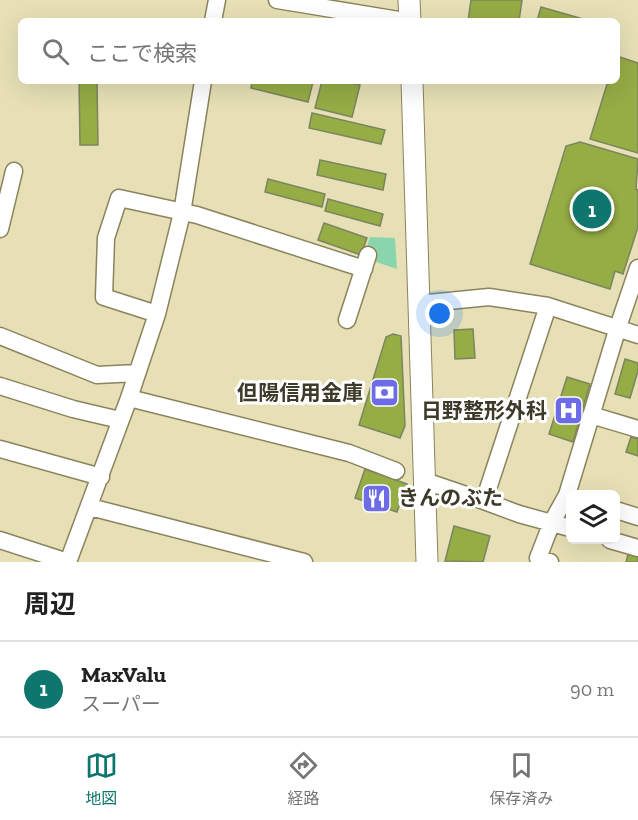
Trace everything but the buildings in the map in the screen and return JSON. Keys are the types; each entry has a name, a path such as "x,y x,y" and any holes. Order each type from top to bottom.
{"main road":[{"path":"409,0 410,18"},
{"path":"412,84 427,562"}],"street":[{"path":"214,18 217,0"},
{"path":"277,0 350,6 394,18"},
{"path":"0,540 68,562 101,477 157,314 182,213 203,84"},
{"path":"0,229 14,171"},
{"path":"157,314 104,297 106,238 119,198 197,215 366,262 346,320"},
{"path":"570,490 591,415 638,267"},
{"path":"418,304 489,297 548,306 638,335"},
{"path":"484,501 548,306"},
{"path":"0,336 97,375 138,373"},
{"path":"0,386 73,409 120,420"},
{"path":"129,398 349,453 396,471"},
{"path":"591,415 638,429"},
{"path":"0,449 101,477"},
{"path":"425,481 519,514 566,527"},
{"path":"546,562 537,558 552,522 566,500"},
{"path":"90,507 304,562"},
{"path":"620,512 638,517"},
{"path":"620,543 638,548"}],"green space":[{"path":"370,237 395,238 397,269 373,261 366,250"}],"place":[{"name":"MaxValu","path":"592,209"},
{"name":"但陽信用金庫","path":"384,393"},
{"name":"日野整形外科","path":"568,411"},
{"name":"きんのぶた","path":"377,498"}]}
